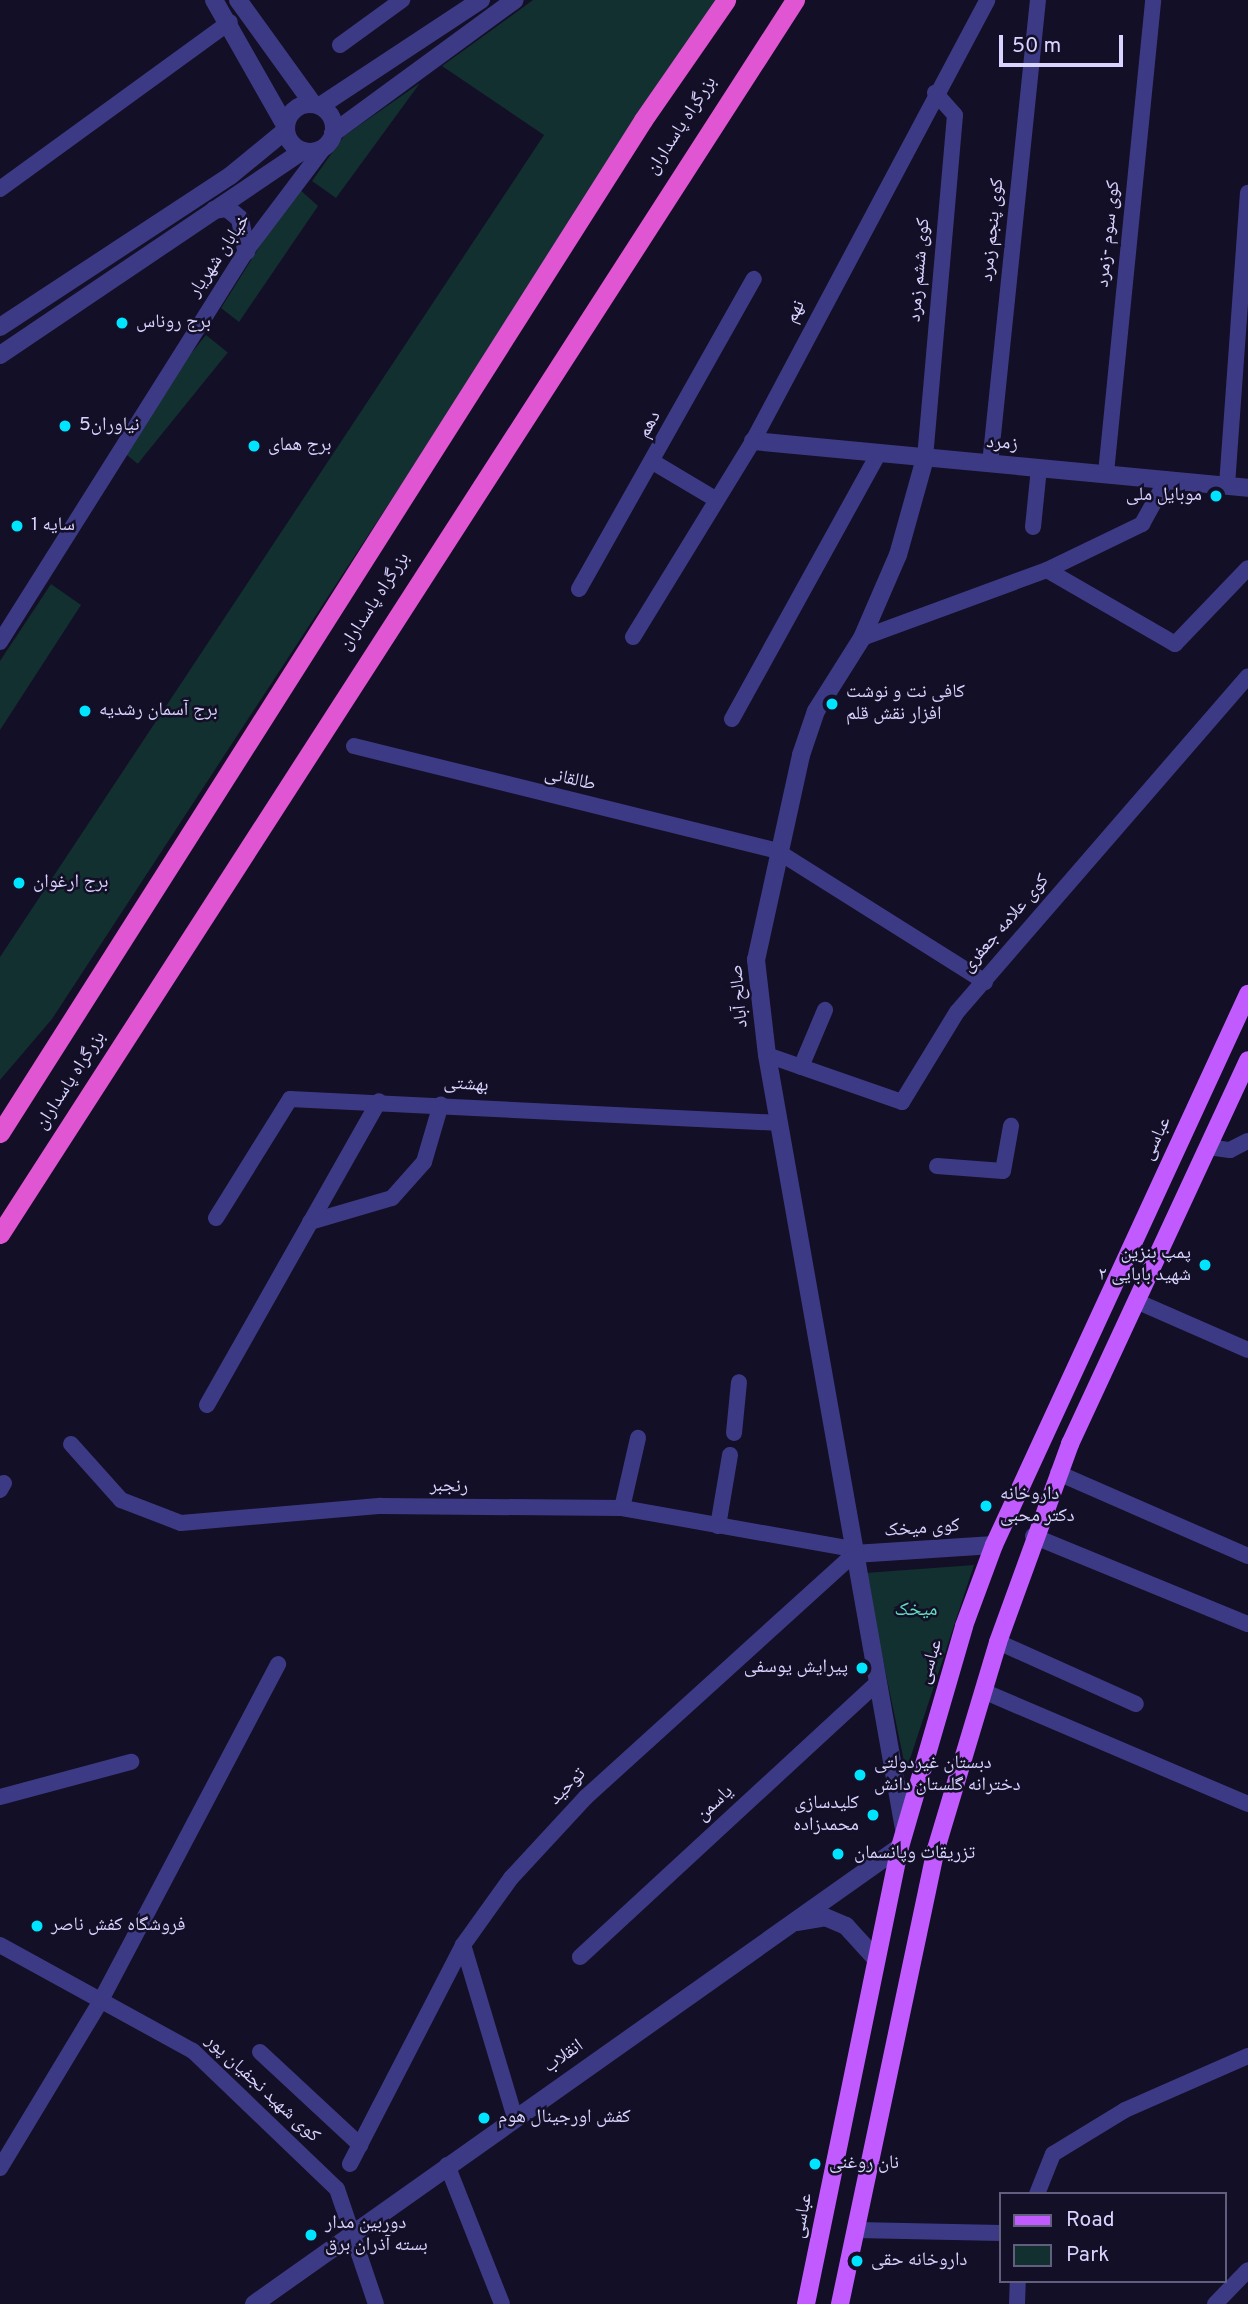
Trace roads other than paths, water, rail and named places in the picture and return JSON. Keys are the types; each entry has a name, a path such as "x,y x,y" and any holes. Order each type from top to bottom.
{"highway":[{"name":"بزرگراه پاسداران","path":"0,1133 628,144 726,0"},
{"name":"بزرگراه پاسداران","path":"0,1234 795,0"}],"main road":[{"name":"عباسى","path":"806,2304 904,1829 994,1545 1248,994"},
{"path":"840,2304 936,1849 998,1642 1033,1536 1058,1473 1248,1060"},
{"path":"1071,1374 1096,1387"}],"street":[{"path":"214,0 230,22 286,129 303,151"},
{"path":"238,0 316,105 331,117 329,139"},
{"path":"340,45 401,0"},
{"path":"481,0 316,105 297,107 286,129 230,176 0,329 5,352 303,151 329,139 515,0"},
{"name":"نهم","path":"633,637 754,441 935,93 987,0"},
{"name":"کوی پنجم زمرد","path":"990,464 1038,0"},
{"name":"کوی سوم -زمرد","path":"1106,473 1153,0"},
{"path":"0,190 230,22"},
{"name":"کوی ششم زمرد","path":"925,458 955,115 935,93"},
{"name":"خیابان شهریار","path":"1,640 246,251 329,139"},
{"path":"1227,485 1248,193"},
{"path":"214,210 227,208 240,219 246,251"},
{"name":"دهم","path":"579,589 754,279"},
{"name":"زمرد","path":"754,441 1248,488"},
{"path":"732,719 879,453"},
{"name":"صالح آباد","path":"904,1829 767,1055 756,960 777,851 816,711 862,638 898,555 925,458"},
{"path":"653,462 718,500"},
{"path":"1033,527 1039,468"},
{"path":"862,638 1047,570 1142,524 1167,479"},
{"path":"1047,570 1175,644 1248,568"},
{"name":"کوی علامه جعفری","path":"767,1055 902,1102 957,1012 1248,676"},
{"name":"طالقانی","path":"354,746 777,851 985,982"},
{"path":"801,1067 825,1010"},
{"name":"بهشتی","path":"216,1218 290,1099 441,1104 779,1123"},
{"path":"207,1405 379,1101"},
{"path":"310,1222 392,1198 424,1162 441,1104"},
{"path":"937,1166 1003,1171 1011,1126"},
{"path":"1208,1147 1230,1150 1248,1141"},
{"path":"1136,1301 1248,1350"},
{"path":"734,1433 739,1382"},
{"path":"622,1508 638,1438"},
{"name":"رنجبر","path":"71,1444 121,1500 181,1523 381,1506 622,1508 854,1552"},
{"path":"718,1526 730,1455"},
{"path":"1058,1473 1248,1556"},
{"path":"1033,1536 1248,1624"},
{"name":"کوی میخک","path":"854,1552 994,1545"},
{"name":"توحید","path":"350,2164 463,1945 511,1878 586,1797 854,1552"},
{"path":"998,1642 1136,1704"},
{"path":"0,2168 100,2002 278,1664"},
{"name":"یاسمن","path":"580,1957 877,1683"},
{"path":"983,1690 1248,1804"},
{"path":"0,1797 131,1762"},
{"name":"انقلاب","path":"254,2304 900,1847"},
{"path":"791,1923 825,1917 846,1926 876,1959"},
{"name":"کوی شهید نجفیان پور","path":"0,1945 193,2051 337,2189 348,2235 376,2304"},
{"path":"463,1945 515,2118"},
{"path":"260,2052 360,2145"},
{"path":"1038,2192 1053,2154 1125,2110 1248,2056"},
{"path":"447,2165 502,2304"},
{"path":"856,2230 1000,2233"},
{"path":"1215,2304 1248,2270"},
{"path":"1017,2304 1018,2283"}],"place":[{"name":"برج روناس","path":"122,323"},
{"name":"نیاوران5","path":"65,426"},
{"name":"برج همای","path":"254,446"},
{"name":"موبایل ملی","path":"1216,496"},
{"name":"سایه 1","path":"17,526"},
{"name":"کافی نت و نوشت افزار نقش قلم","path":"832,704"},
{"name":"برج آسمان رشدیه","path":"85,711"},
{"name":"برج ارغوان","path":"19,883"},
{"name":"پمپ بنزین شهید بابایی ۲","path":"1205,1265"},
{"name":"داروخانه دکتر محبی","path":"986,1506"},
{"name":"پیرایش یوسفی","path":"862,1668"},
{"name":"دبستان غیردولتی دخترانه گلستان دانش","path":"860,1775"},
{"name":"کلیدسازی محمدزاده","path":"873,1815"},
{"name":"تزریقات وپانسمان","path":"838,1854"},
{"name":"فروشگاه کفش ناصر","path":"37,1926"},
{"name":"کفش اورجینال هوم","path":"484,2118"},
{"name":"نان روغنی","path":"815,2164"},
{"name":"دوربین مدار بسته آذران برق","path":"311,2235"},
{"name":"داروخانه حقی","path":"857,2261"}],"park label":[{"name":"میخک","path":"916,1611"}]}
